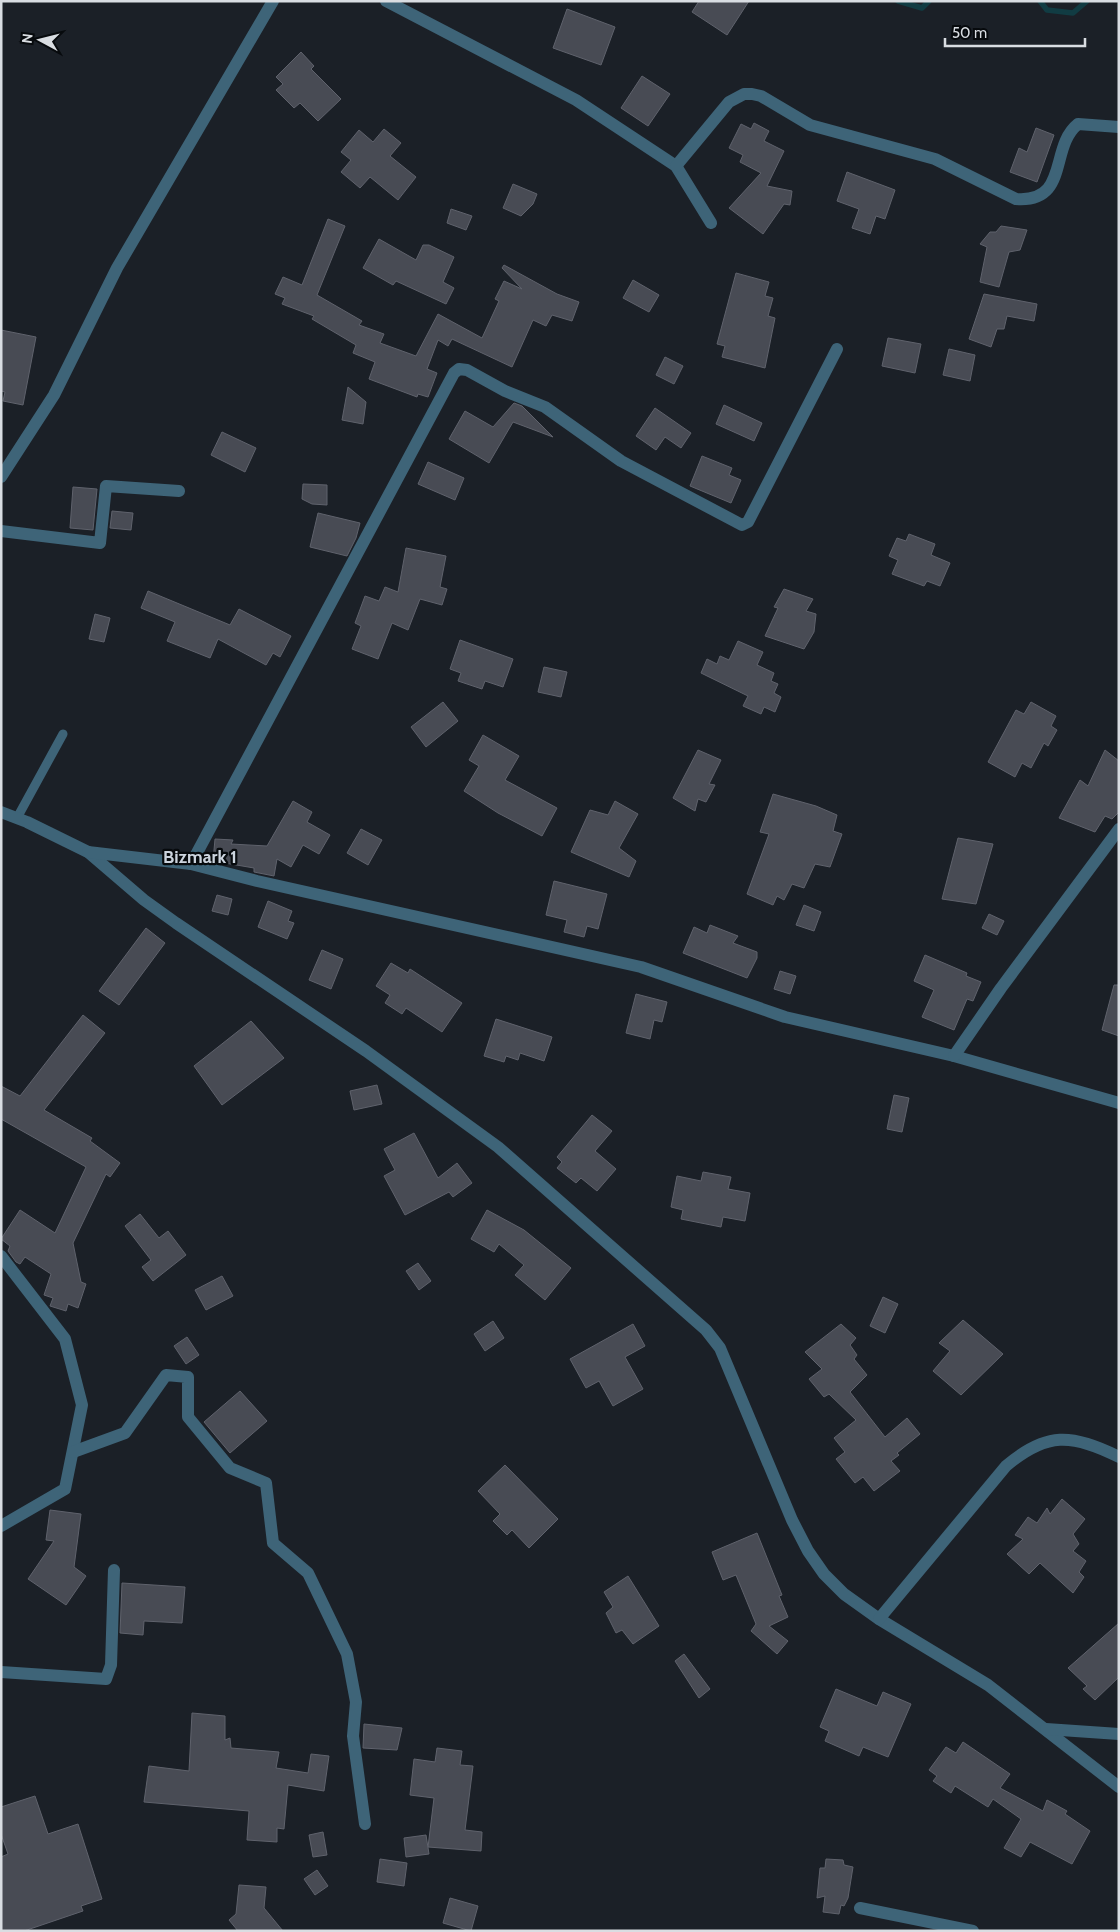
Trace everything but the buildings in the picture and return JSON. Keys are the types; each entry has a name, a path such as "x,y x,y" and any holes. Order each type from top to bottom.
{"street":[{"path":"1,477 54,395 117,268 273,1"},
{"path":"386,1 576,100 676,166 711,223"},
{"path":"676,166 729,102 744,94 761,96 810,125 935,159 1016,199 1030,200 1043,194 1052,182 1066,137 1078,124 1119,127"},
{"path":"191,864 454,373 459,369 467,370 506,391 545,408 621,461 742,525 748,522 837,349"},
{"path":"1,531 100,543 106,486 179,491"},
{"path":"1,812 88,852 168,917 366,1051 498,1147 706,1330 720,1348 808,1551 824,1574 844,1594 879,1619 988,1685 1119,1787"},
{"path":"954,1056 1001,988 1119,829"},
{"path":"88,852 191,864 257,881 641,967 785,1017 954,1056 1119,1102"},
{"path":"1,1256 66,1339 82,1405 65,1489 1,1526"},
{"path":"73,1452 125,1434 166,1375 188,1377 188,1417 230,1468 266,1483 273,1543 308,1573 347,1654 356,1702 352,1736 364,1824"},
{"path":"879,1619 1006,1466 1021,1453 1040,1443 1059,1439 1083,1442 1119,1457"},
{"path":"1,1672 106,1680 111,1665 114,1570"},
{"path":"1046,1729 1119,1734"},
{"path":"860,1908 972,1931"}],"lane":[{"path":"17,818 63,734"}],"waterway":[{"path":"898,1 922,8 929,1"},
{"path":"1040,1 1047,10 1073,13 1087,1"}],"district":[{"name":"Bizmark 1","path":"200,857"}]}
